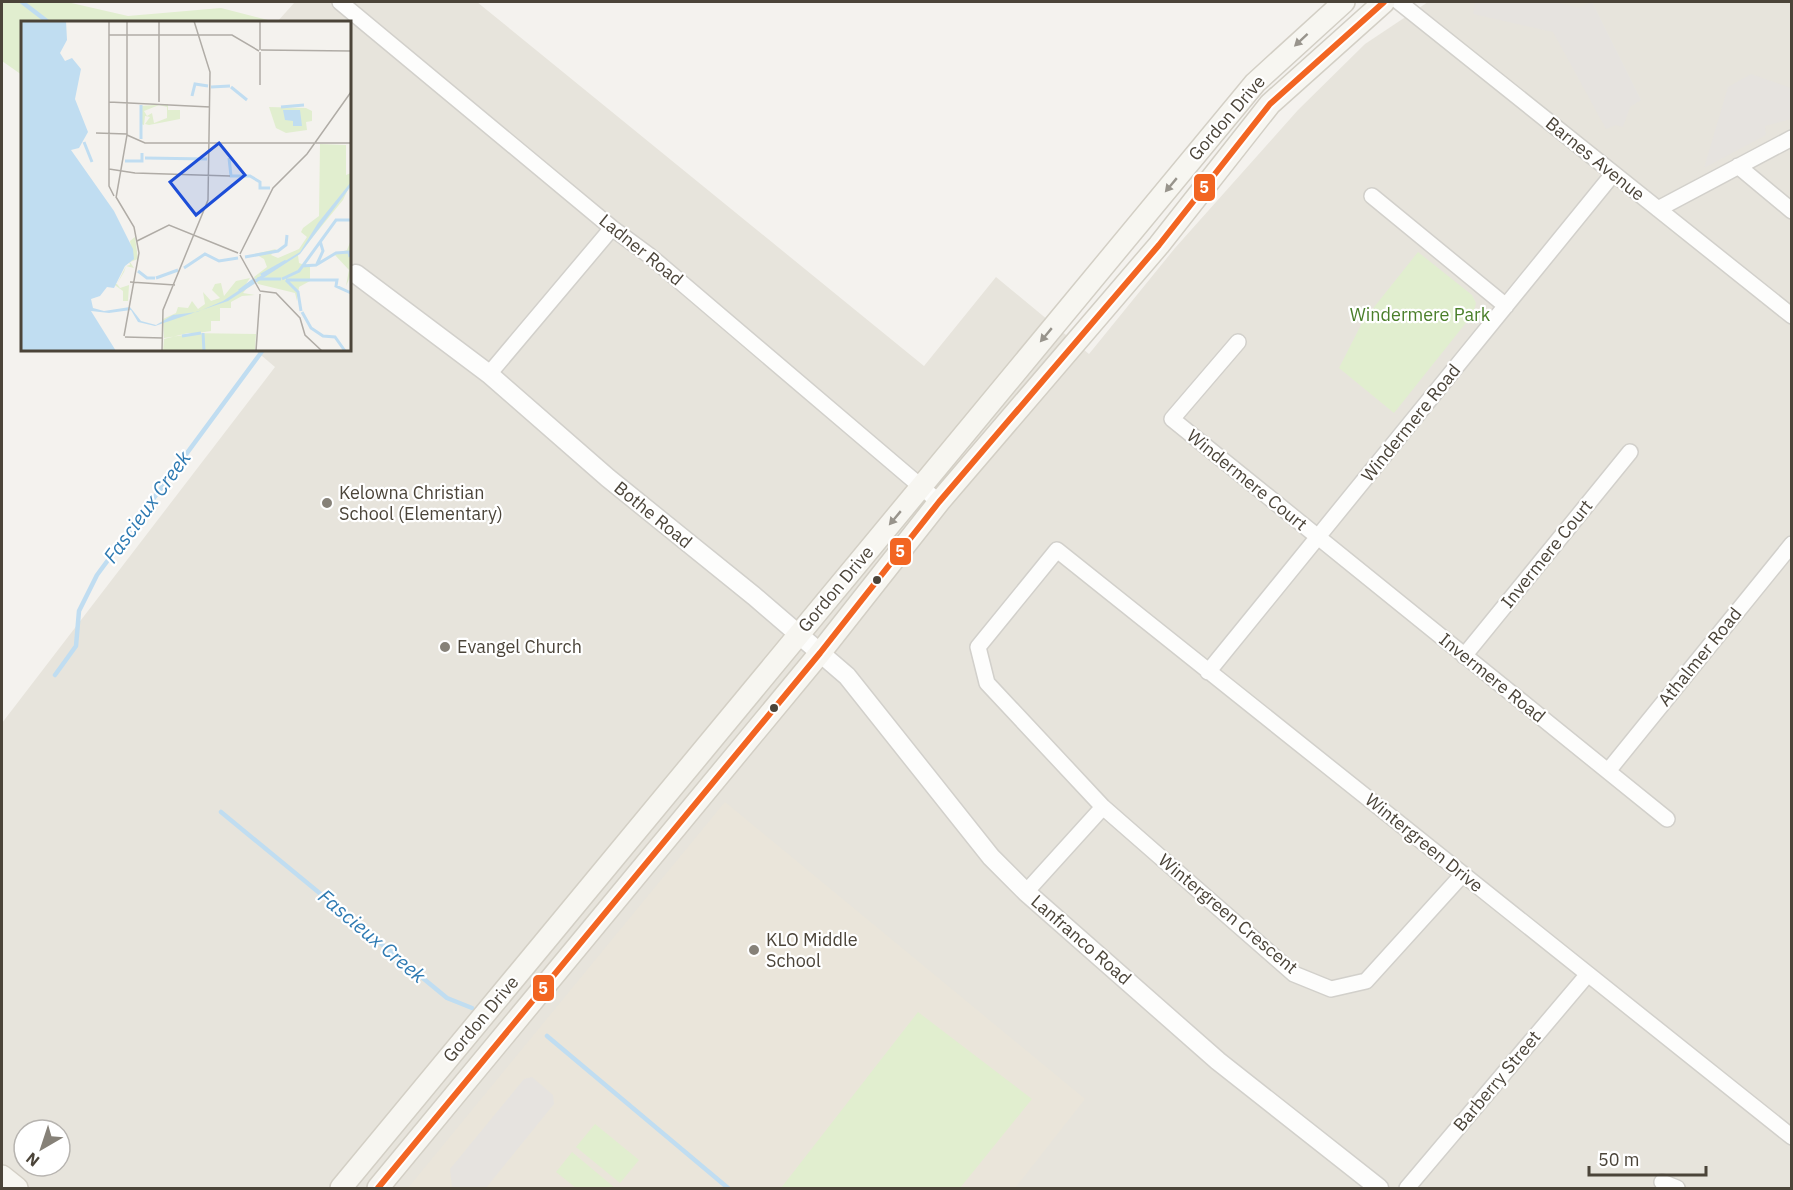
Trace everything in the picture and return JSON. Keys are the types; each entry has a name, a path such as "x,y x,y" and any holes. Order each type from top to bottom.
{"main road":[{"name":"Gordon Drive","path":"341,1188 1255,83 1344,2"},
{"name":"Gordon Drive","path":"378,1188 820,653 939,502 1159,245 1270,104 1384,2"},
{"path":"2,1176 17,1188"}],"street":[{"name":"Ladner Road","path":"340,2 612,228 650,256 939,502"},
{"name":"Barnes Avenue","path":"1399,2 1791,316"},
{"path":"1658,209 1791,138"},
{"path":"1738,166 1791,211"},
{"name":"Windermere Road","path":"1209,672 1613,174"},
{"path":"1372,196 1506,306"},
{"path":"489,374 612,228"},
{"name":"Bothe Road","path":"356,274 489,374 608,478 754,596 820,653"},
{"name":"Windermere Court","path":"1238,342 1172,419 1318,538"},
{"name":"Invermere Court","path":"1464,656 1630,452"},
{"name":"Invermere Road","path":"1318,538 1667,819"},
{"name":"Athalmer Road","path":"1608,771 1791,543"},
{"name":"Wintergreen Drive","path":"1057,550 1791,1137"},
{"name":"Wintergreen Crescent","path":"1057,550 978,647 987,683 1103,807 1294,974 1331,989 1366,981 1462,874"},
{"name":"Lanfranco Road","path":"820,653 847,676 991,857 1026,892 1218,1061 1379,1188"},
{"path":"1026,892 1103,807"},
{"name":"Barberry Street","path":"1407,1188 1588,974"},
{"path":"1662,1182 1677,1188"}],"shaded area":[{"path":"295,2 477,2 924,366 996,277 1089,354 1175,248 1298,110 1365,44 1428,2 1791,2 1791,1188 2,1188 2,723 275,367 256,351 351,351 351,21 278,21"},
{"path":"1475,2 1556,2 1579,8 1592,2 1641,100 1630,107 1623,127 1616,125 1606,129 1553,32 1473,14"},
{"path":"1751,74 1791,88 1791,119 1765,126 1766,135 1704,168 1728,87"},
{"name":"KLO Middle School","path":"725,802 1085,1099 1015,1188 408,1188"},
{"path":"532,1077 553,1095 554,1104 486,1188 452,1188 450,1169 524,1079"}],"green space":[{"path":"2,2 67,2 128,16 221,8 272,21 21,21 21,74 2,61"},
{"name":"Windermere Park","path":"1418,252 1472,295 1476,303 1473,314 1394,413 1339,368 1363,321"},
{"path":"918,1012 1032,1099 960,1188 781,1188"},
{"path":"595,1124 639,1160 620,1183 576,1147"},
{"path":"572,1152 615,1188 576,1188 556,1172"}],"waterway":[{"name":"Fascieux Creek","path":"22,2 47,21"},
{"name":"Fascieux Creek","path":"55,675 76,646 79,611 97,575 262,351"},
{"name":"Fascieux Creek","path":"221,812 447,998 472,1008"},
{"name":"Fascieux Creek","path":"547,1036 728,1188"}],"transit line":[{"name":"5","path":"378,1188 820,653 939,502 1159,245 1270,104 1384,2"}],"place":[{"name":"Kelowna Christian School (Elementary)","path":"327,503"},
{"name":"Evangel Church","path":"445,647"},
{"name":"KLO Middle School","path":"754,950"}]}
